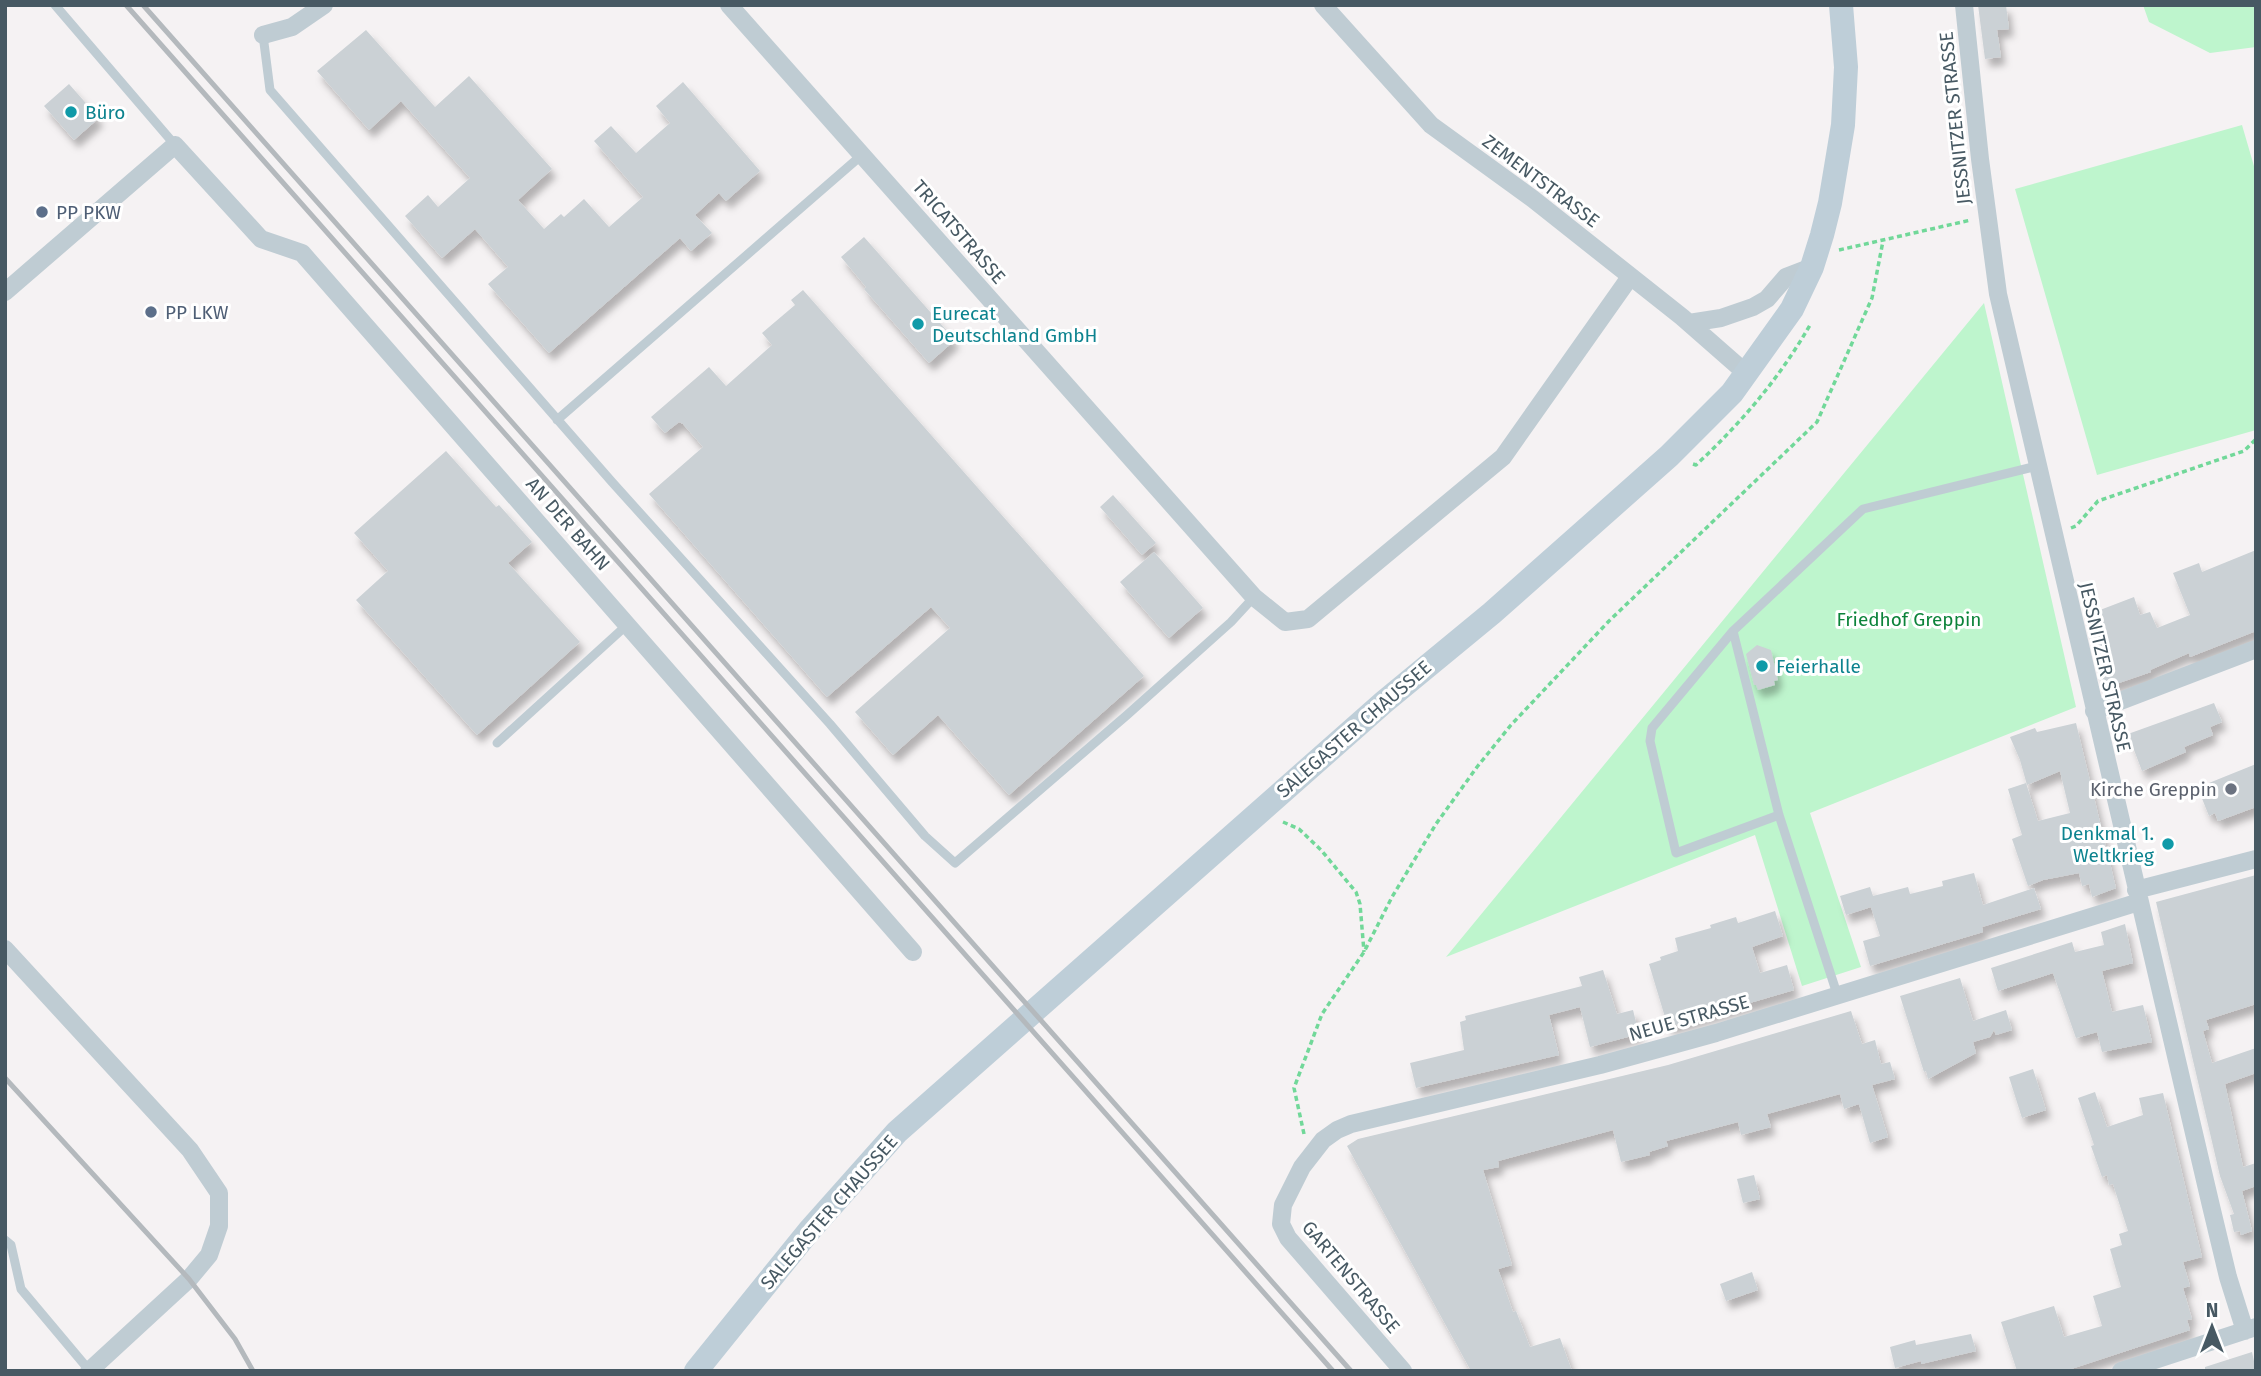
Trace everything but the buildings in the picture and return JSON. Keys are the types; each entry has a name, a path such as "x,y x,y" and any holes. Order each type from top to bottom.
{"main road":[{"name":"SALEGASTER CHAUSSEE","path":"696,1371 817,1222 897,1132 1384,702 1492,613 1716,411 1747,374 1792,309 1812,267 1830,203 1843,125 1846,67 1841,5"}],"street":[{"path":"263,35 292,27 324,5"},
{"name":"TRICATSTRASSE","path":"729,5 1254,597 1285,622 1308,619 1503,457 1630,277"},
{"name":"ZEMENTSTRASSE","path":"1323,5 1431,125 1533,199 1689,323 1747,374"},
{"name":"JESSNITZER STRASSE","path":"1964,5 1998,294 2225,1265 2250,1329"},
{"path":"5,292 175,145"},
{"name":"AN DER BAHN","path":"175,145 261,239 302,253 913,952"},
{"path":"1689,323 1721,318 1753,307 1767,299 1786,277 1812,267"},
{"path":"2094,711 2256,649"},
{"name":"NEUE STRASSE","path":"1283,1205 1309,1156 1337,1130 1351,1124 1600,1065 1838,997 2137,896 2256,859"},
{"path":"5,949 190,1150 219,1193 219,1226 209,1255 189,1279 89,1371"},
{"name":"GARTENSTRASSE","path":"1283,1205 1281,1224 1287,1238 1403,1371"},
{"path":"2121,1371 2250,1329"}],"lane":[{"path":"55,5 175,145"},
{"path":"263,35 270,90 557,420 830,724 925,835 955,863 1138,706 1231,622 1254,597"},
{"path":"557,420 863,154"},
{"path":"1779,815 1676,853 1650,741 1652,728 1733,631 1863,509 2037,466"},
{"path":"497,743 628,624"},
{"path":"1733,631 1779,815 1838,997"},
{"path":"5,1240 11,1245 21,1289 89,1371"}],"path":[{"path":"1837,251 1987,214"},
{"path":"1309,1156 1294,1088 1322,1014 1364,952 1392,897 1436,824 1511,724 1609,621 1817,422 1872,298 1883,241"},
{"path":"2053,535 2076,526 2098,501 2244,451 2256,439"},
{"path":"1278,820 1299,829 1321,850 1356,892 1360,904 1364,952"}],"green space":[{"path":"2143,5 2256,5 2256,47 2210,53 2149,22"},
{"path":"2242,125 2256,173 2256,430 2097,475 2015,189"},
{"name":"Friedhof Greppin","path":"1984,303 2076,707 1810,813 1861,967 1802,986 1755,835 1446,957"}],"railway":[{"path":"126,5 1333,1371"},
{"path":"143,5 1351,1371"},
{"path":"5,1078 189,1279 235,1339 253,1371"}],"place":[{"name":"Büro","path":"71,112"},
{"name":"PP PKW","path":"42,212"},
{"name":"PP LKW","path":"151,312"},
{"name":"Eurecat Deutschland GmbH","path":"918,324"},
{"name":"Feierhalle","path":"1762,666"},
{"name":"Kirche Greppin","path":"2231,789"},
{"name":"Denkmal 1. Weltkrieg","path":"2168,844"}]}
